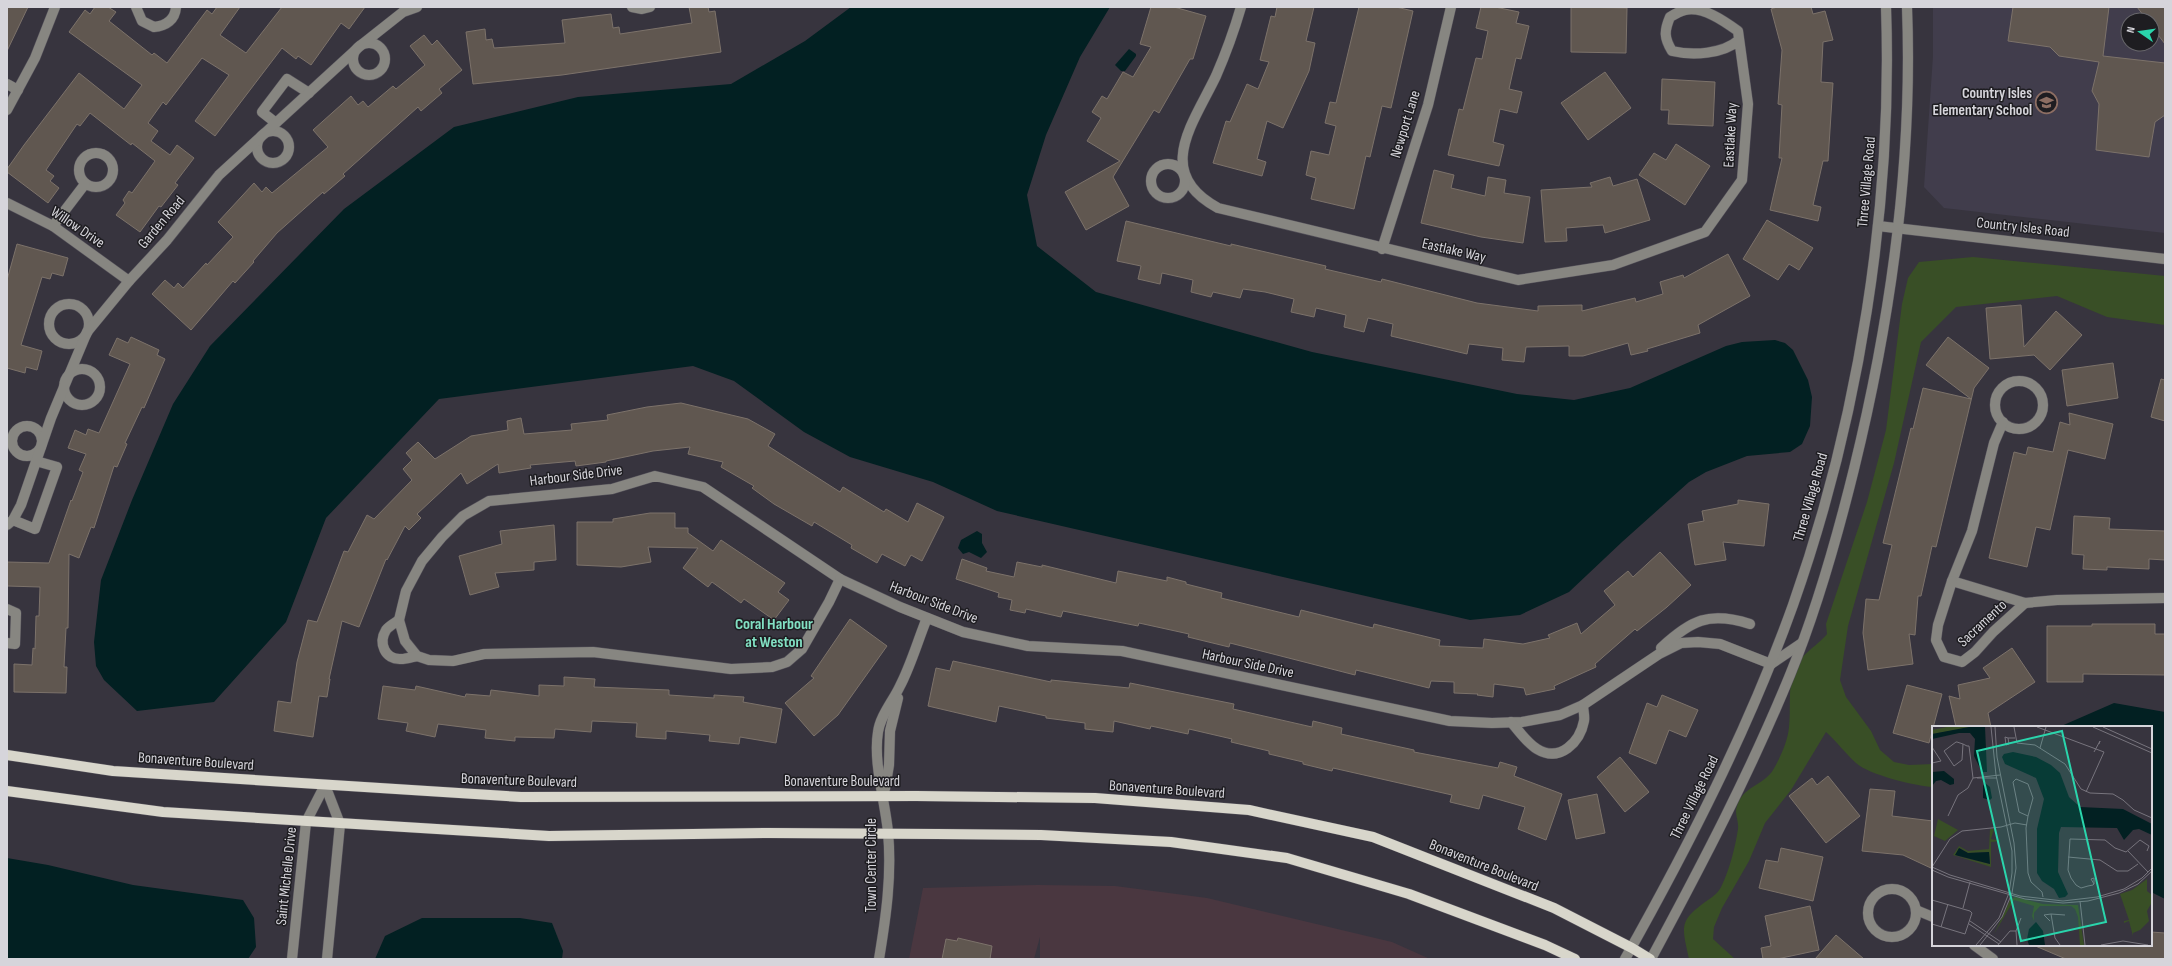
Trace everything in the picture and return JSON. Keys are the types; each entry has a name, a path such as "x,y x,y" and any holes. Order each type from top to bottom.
{"main road":[{"name":"Bonaventure Boulevard","path":"7,755 113,771 325,786 521,797 884,796 1095,798 1249,810 1373,836 1554,908 1632,948 1650,959"},
{"path":"7,791 163,812 549,836 888,833 1042,835 1171,842 1287,858 1409,894 1545,945 1576,959"}],"street":[{"path":"7,110 35,58 55,7"},
{"path":"136,7 142,20 154,27 167,23 172,18 176,7"},
{"name":"Garden Road","path":"10,523 21,505 66,380 87,332 129,281 167,240 219,175 360,46 406,9 417,7"},
{"path":"632,7 642,9 650,7"},
{"name":"Eastlake Way","path":"1241,7 1229,46 1184,143 1182,165 1186,179 1192,189 1204,200 1218,208 1382,249 1518,280 1613,265 1705,232 1742,180 1748,104 1738,31 1722,19 1694,10 1685,10 1670,16 1665,29 1666,41 1672,51 1687,55 1731,47 1739,40"},
{"name":"Newport Lane","path":"1382,249 1428,105 1451,7"},
{"name":"Three Village Road","path":"1625,959 1675,870 1720,779 1771,664 1796,597 1826,499 1846,422 1862,336 1878,226 1885,138 1886,7"},
{"path":"1650,959 1741,788 1791,674 1817,600 1845,506 1867,416 1884,332 1899,229 1906,138 1907,7"},
{"path":"276,123 262,112 288,80 309,93"},
{"path":"7,84 18,90"},
{"path":"53,226 85,184"},
{"name":"Willow Drive","path":"7,203 53,226 129,281"},
{"name":"Country Isles Road","path":"1878,226 2165,259"},
{"path":"2022,381 2035,387 2042,400 2042,407 2036,421 2023,428 2016,428 2003,422 1998,416 1995,402 2002,388 2008,384 2022,381"},
{"name":"Sacramento","path":"2003,422 1994,443 1972,531 1952,581 1938,625 1936,640 1944,657 1962,662 1975,652 1993,632 2025,603"},
{"path":"10,523 35,529 57,468 36,461"},
{"name":"Harbour Side Drive","path":"399,620 406,591 422,561 442,537 463,516 489,501 612,489 655,476 703,487 840,578 927,618 963,632 1028,646 1122,651 1450,721 1511,722 1560,715 1583,705 1670,647 1681,643 1698,642 1720,644 1771,664"},
{"path":"417,656 406,641 399,620 387,629 382,640 384,650 389,657 401,660 417,656 429,660 453,661 484,654 593,652 731,669 772,667 787,662 802,649 829,602 840,578"},
{"name":"Sacramento","path":"1952,581 2025,603 2057,600 2165,598"},
{"path":"7,609 16,613 15,644 7,643"},
{"path":"884,796 878,766 877,733 881,722 901,685 927,618"},
{"name":"Harbour Side Drive","path":"1645,663 1682,630 1702,619 1729,618 1750,624"},
{"path":"1771,664 1802,643"},
{"path":"884,796 889,765 892,723 901,685"},
{"path":"1511,722 1537,749 1549,753 1561,752 1570,748 1580,734 1584,719 1583,705"},
{"path":"881,722 892,723"},
{"path":"325,786 340,824 327,959"},
{"name":"Saint Michelle Drive","path":"292,959 306,822 325,786"},
{"name":"Town Center Circle","path":"880,959 888,901 888,833 884,796"},
{"path":"1889,889 1904,892 1914,903 1916,910 1916,919 1910,930 1899,937 1890,938 1882,936 1875,931 1870,924 1868,916 1871,901 1882,891 1889,889"},
{"path":"1916,910 1932,917"},
{"path":"1975,946 1993,959"}],"shaded area":[{"path":"851,7 1110,7 1080,57 1046,135 1027,195 1037,246 1096,292 1312,352 1517,394 1574,400 1630,388 1726,346 1742,342 1775,340 1785,343 1793,350 1808,380 1812,397 1810,426 1802,444 1790,452 1747,456 1706,472 1689,482 1569,592 1520,615 1470,620 997,511 933,482 850,457 804,432 734,381 693,366 439,399 326,518 286,622 214,702 137,711 104,680 96,666 94,642 101,580 132,500 173,404 210,346 344,209 454,127 578,97 731,84 805,41"},
{"name":"Country Isles Elementary School","path":"1933,7 2165,7 2165,233 1944,208 1924,187 1933,56"},
{"path":"1129,49 1136,54 1136,56 1125,71 1121,71 1115,65"},
{"path":"977,531 982,534 982,543 987,552 981,558 969,552 963,554 958,548 961,540"},
{"path":"2114,703 2165,712 2165,899 2152,892 2152,726 2061,726"},
{"path":"7,858 48,865 133,885 243,900 254,918 256,947 248,959 7,959"},
{"path":"1037,885 1115,886 1207,898 1392,942 1430,959 1040,959 1040,937 1034,959 909,959 923,888"},
{"path":"422,918 520,918 552,923 563,951 562,959 375,959 385,936"}],"green space":[{"path":"1973,257 2165,276 2165,325 2107,317 2057,296 1956,307 1921,342 1894,463 1848,626 1840,680 1846,697 1871,731 1880,750 1894,762 1909,765 1932,764 1932,787 1916,785 1871,772 1856,763 1826,732 1791,790 1765,823 1749,861 1722,908 1714,927 1713,939 1735,959 1689,959 1684,931 1687,919 1691,913 1716,894 1721,887 1730,865 1738,829 1736,809 1743,794 1769,775 1773,770 1787,738 1790,720 1791,679 1795,667 1803,657 1827,634 1826,624 1867,502 1886,430 1902,304 1908,278 1919,262"}],"building":[{"path":"7,7 28,7 7,51"},
{"path":"95,7 108,7 116,12 109,21 152,55 154,53 167,63 207,10 212,14 217,7 240,7 220,35 246,53 282,7 365,7 349,29 341,23 311,65 298,56 296,59 282,48 215,136 195,121 229,75 202,58 166,105 163,102 148,123 158,131 151,141 170,155 177,145 194,158 175,183 178,185 161,207 159,206 140,232 116,215 125,203 123,200 129,191 132,193 155,161 132,143 131,145 90,113 80,126 77,124 46,170 54,176 50,181 59,188 48,203 7,172 7,169 24,145 79,73 124,109 142,85 69,32 85,10 90,14"},
{"path":"689,7 708,7 709,12 715,11 721,52 562,75 473,84 466,32 485,29 486,40 492,39 494,48 565,43 562,20 611,14 613,28 619,27 620,34 692,23"},
{"path":"1151,7 1174,7 1206,16 1193,59 1190,59 1159,113 1154,110 1113,177 1129,206 1086,230 1065,192 1120,161 1087,141 1101,118 1092,112 1102,96 1107,99 1123,72 1133,77 1151,47 1140,44"},
{"path":"1277,7 1314,7 1306,41 1315,43 1309,71 1283,128 1267,121 1257,159 1266,162 1262,176 1213,163 1226,121 1230,122 1247,84 1258,89 1269,62 1260,60 1271,16 1275,17"},
{"path":"1359,7 1396,7 1413,11 1391,108 1382,106 1370,157 1366,156 1354,209 1311,199 1316,178 1306,175 1311,151 1329,155 1336,126 1325,123 1330,102 1336,103"},
{"path":"1481,7 1495,7 1519,12 1516,23 1529,26 1521,59 1516,58 1509,89 1522,92 1517,113 1500,109 1493,142 1504,145 1499,166 1448,155 1459,109 1463,110 1476,58 1482,59 1488,31 1476,28"},
{"path":"1571,7 1627,8 1626,53 1571,52"},
{"path":"1777,7 1811,7 1813,14 1825,11 1833,40 1823,42 1821,82 1833,83 1828,161 1823,161 1813,205 1821,207 1818,221 1770,210 1782,158 1779,158 1782,105 1778,104 1782,50 1771,9"},
{"path":"2013,7 2109,7 2103,56 2165,63 2165,115 2155,122 2149,157 2096,150 2099,104 2092,91 2099,62 2059,56 2050,47 2008,41"},
{"path":"2137,7 2165,7 2165,44 2160,37 2160,12 2141,12"},
{"path":"424,35 432,45 437,40 462,70 439,89 442,93 421,111 418,107 343,174 345,176 324,194 323,192 277,233 253,261 254,262 235,283 233,281 191,330 152,294 165,280 174,288 178,283 183,288 233,237 218,222 254,183 262,192 266,187 272,193 328,147 313,130 351,96 358,105 363,101 368,107 393,86 396,89 425,65 410,46"},
{"path":"1605,72 1631,108 1588,140 1561,103"},
{"path":"1662,79 1715,82 1713,126 1668,124 1669,110 1661,110"},
{"path":"1676,144 1710,166 1685,205 1639,175 1654,153 1666,160"},
{"path":"1434,170 1454,175 1451,188 1485,196 1488,177 1506,180 1504,193 1530,197 1523,243 1481,237 1421,223"},
{"path":"1610,177 1613,186 1637,179 1650,220 1605,233 1603,225 1566,228 1567,241 1545,242 1541,190 1592,187 1590,183"},
{"path":"1767,220 1813,248 1799,270 1789,264 1778,280 1743,259"},
{"path":"1126,221 1231,246 1231,244 1326,266 1325,269 1381,282 1382,279 1477,303 1538,311 1538,306 1582,305 1582,311 1635,298 1636,302 1663,294 1660,282 1683,275 1684,278 1728,254 1750,296 1698,325 1700,333 1647,349 1648,351 1631,355 1628,343 1583,356 1569,356 1569,346 1526,347 1524,362 1502,360 1503,348 1469,344 1467,354 1391,336 1393,324 1368,318 1364,332 1344,327 1346,315 1316,308 1314,317 1291,312 1294,299 1265,292 1243,289 1240,298 1213,292 1211,297 1191,292 1193,280 1162,273 1160,284 1138,279 1141,266 1117,261"},
{"path":"17,244 68,258 63,276 52,273 50,279 42,277 21,345 42,351 37,370 26,367 25,373 7,368 7,280"},
{"path":"2021,305 2024,347 2056,311 2082,335 2050,370 2034,355 1990,359 1986,308"},
{"path":"131,337 159,350 157,355 165,359 144,408 142,407 125,443 127,444 117,467 114,466 94,528 91,527 79,558 69,554 68,628 66,628 64,667 67,667 66,693 14,692 14,664 32,665 33,648 35,649 36,616 39,616 40,587 7,586 7,562 49,563 71,500 72,501 83,472 79,470 86,454 68,448 75,430 86,435 88,429 99,433 130,364 109,355 117,338 128,343"},
{"path":"1948,337 1989,368 1974,388 1936,547 1932,546 1921,596 1918,596 1915,635 1909,634 1913,664 1868,670 1863,633 1866,599 1879,600 1892,545 1883,543 1911,428 1913,429 1923,388 1971,399 1926,365"},
{"path":"2113,363 2118,398 2067,406 2062,370"},
{"path":"2161,379 2165,380 2165,421 2151,417"},
{"path":"681,403 748,419 775,434 768,446 840,492 843,487 884,512 886,509 908,522 917,503 944,517 922,561 911,555 905,566 882,554 877,563 851,548 852,545 814,522 812,526 774,504 752,488 754,486 721,467 723,462 688,454 690,447 653,451 606,462 576,466 575,461 530,465 531,468 499,473 498,464 467,484 461,473 417,514 421,518 409,530 405,526 387,560 386,559 359,627 342,621 329,679 327,697 319,696 313,737 274,731 278,701 291,703 297,662 308,620 317,622 344,551 348,552 367,515 374,519 412,480 403,469 412,460 406,453 418,442 435,459 471,436 508,430 507,421 521,418 524,434 572,430 571,424 608,420 607,415 647,407"},
{"path":"2069,413 2113,424 2105,459 2068,450 2050,530 2036,527 2027,567 1989,558 2014,452 2026,455 2028,447 2053,452 2060,422 2070,425"},
{"path":"1738,500 1769,504 1764,546 1723,542 1726,560 1695,565 1688,524 1704,521 1702,511 1738,504"},
{"path":"650,513 675,513 675,528 688,528 688,533 713,551 721,540 785,583 778,592 789,600 774,620 744,599 741,603 712,582 708,587 683,568 698,548 648,547 651,562 621,567 577,565 577,522 613,522 613,519"},
{"path":"2074,516 2110,518 2109,529 2165,531 2165,560 2149,559 2149,569 2107,567 2107,570 2083,569 2084,555 2072,554"},
{"path":"554,525 556,560 534,562 534,570 495,573 499,587 470,595 459,556 502,544 500,531"},
{"path":"1660,552 1691,585 1667,607 1637,631 1635,629 1595,664 1596,667 1554,686 1555,689 1526,695 1524,688 1494,684 1493,697 1477,695 1478,694 1454,693 1454,682 1431,681 1429,688 1356,670 1355,675 1230,643 1229,647 1188,637 1189,634 1139,623 1138,626 1063,611 1061,617 1026,609 1025,613 1010,610 1012,600 998,597 999,593 956,579 962,559 987,568 986,571 1014,577 1017,562 1042,567 1042,565 1116,583 1118,571 1167,581 1167,577 1186,582 1186,584 1222,593 1221,598 1299,617 1301,610 1373,628 1374,624 1440,640 1439,646 1483,648 1484,639 1523,644 1550,638 1548,635 1577,623 1581,634 1615,605 1604,591 1628,571 1633,577"},
{"path":"850,619 887,646 838,715 814,736 785,703 814,678 811,676"},
{"path":"2092,624 2155,624 2155,634 2165,634 2165,675 2083,674 2083,682 2047,682 2047,626 2092,626"},
{"path":"2012,648 2035,682 1988,713 1991,726 1956,726 1949,696 1960,699 1958,685 1990,678 1983,668"},
{"path":"953,661 1051,682 1051,680 1129,688 1130,683 1234,704 1233,709 1312,727 1313,721 1342,728 1341,734 1414,750 1414,752 1498,768 1500,762 1517,767 1514,776 1562,794 1546,840 1518,829 1525,807 1483,795 1479,809 1450,802 1452,795 1333,768 1332,771 1303,764 1303,762 1269,754 1269,751 1231,742 1232,739 1189,729 1188,734 1151,726 1150,729 1114,721 1113,732 1085,729 1085,723 1046,718 1046,716 999,706 996,722 928,706 936,668 950,671"},
{"path":"564,677 595,679 594,687 669,690 669,695 714,698 714,695 744,697 743,702 782,709 776,743 740,737 739,744 709,741 710,735 666,731 666,739 636,737 637,723 592,721 591,732 555,729 554,738 515,737 515,741 485,738 486,730 438,724 435,737 406,731 408,723 378,719 383,686 415,690 416,686 465,697 466,694 490,696 491,690 539,696 539,685 564,686"},
{"path":"1907,685 1942,694 1934,726 1932,726 1929,743 1893,733"},
{"path":"1662,695 1698,710 1686,737 1669,730 1656,764 1629,753 1647,703 1657,707"},
{"path":"1620,757 1649,792 1625,812 1597,777"},
{"path":"1828,776 1860,816 1826,843 1789,796 1812,778 1817,785"},
{"path":"1870,789 1895,791 1892,816 1932,821 1932,869 1903,855 1862,851"},
{"path":"1597,794 1605,833 1576,839 1568,800"},
{"path":"1781,848 1823,857 1813,901 1759,888 1766,860 1778,862"},
{"path":"1810,906 1819,950 1777,959 1763,959 1761,948 1771,946 1765,916"},
{"path":"2152,932 2165,933 2165,959 2066,959 2035,946 2152,946"},
{"path":"1836,935 1864,959 1815,959"},
{"path":"958,938 992,946 990,959 942,959 946,939 957,941"}],"place":[{"name":"Country Isles Elementary School","path":"2047,102"}],"district":[{"name":"Coral Harbour at Weston","path":"774,632"}]}
